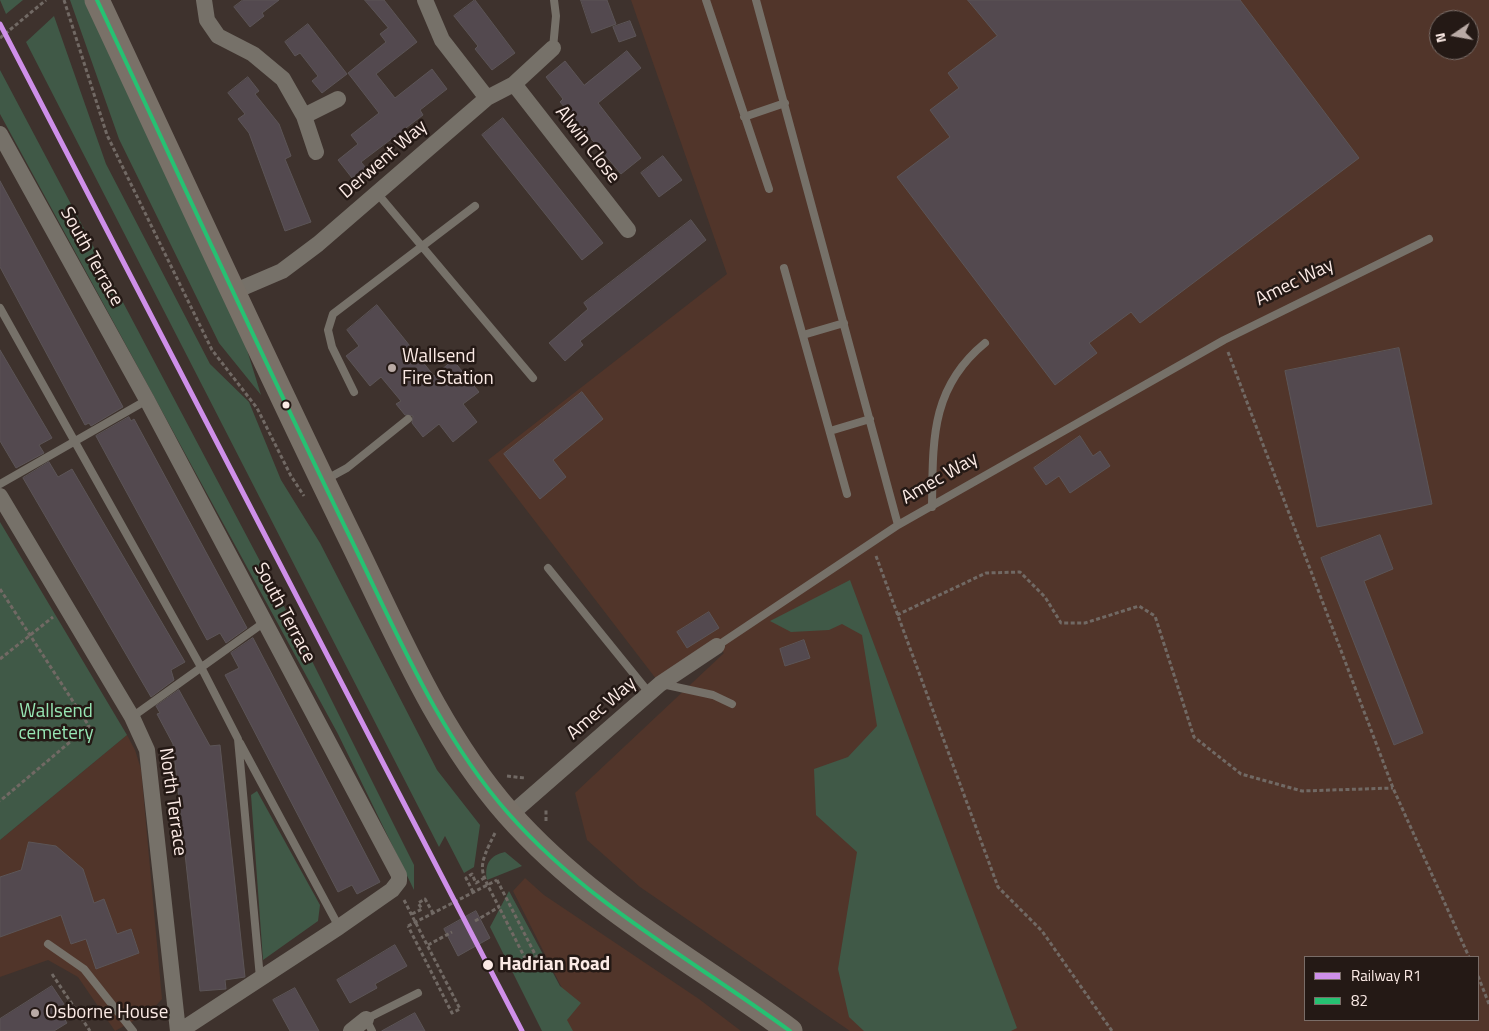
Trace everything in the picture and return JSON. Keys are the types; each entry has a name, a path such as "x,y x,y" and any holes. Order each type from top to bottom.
{"main road":[{"path":"97,0 323,481 430,698 458,747 482,782 503,822 609,907 790,1031"}],"street":[{"path":"204,0 207,20 218,36 253,54 283,79 304,116 316,152"},
{"path":"426,0 442,40 487,98"},
{"name":"Derwent Way","path":"233,292 282,271 318,244 487,98 514,84 553,48"},
{"name":"Alwin Close","path":"514,84 628,230"},
{"path":"304,116 338,99"},
{"name":"South Terrace","path":"0,134 147,400 400,875 399,881 392,890 260,980 179,1031"},
{"name":"North Terrace","path":"0,496 142,735 150,764 179,1031"},
{"name":"Amec Way","path":"503,822 655,689 716,646"},
{"path":"351,1031 369,1025"}],"lane":[{"path":"553,48 556,16 554,0"},
{"path":"706,0 769,189"},
{"path":"756,0 898,525"},
{"path":"744,117 784,103"},
{"path":"377,193 533,378"},
{"path":"354,392 332,347 328,330 333,314 475,206"},
{"name":"Amec Way","path":"716,646 898,525 1224,340 1429,239"},
{"path":"784,268 847,494"},
{"path":"0,308 201,667 339,927"},
{"path":"803,335 844,323"},
{"path":"932,507 934,436 938,411 956,374 973,353 985,343"},
{"path":"0,484 147,400"},
{"path":"323,481 347,468 408,419"},
{"path":"830,431 870,419"},
{"path":"548,568 655,689 712,695 732,704"},
{"path":"132,717 266,621"},
{"path":"238,739 260,980"},
{"path":"48,944 84,969 133,1031"},
{"path":"369,1025 418,993"}],"path":[{"path":"0,38 46,0"},
{"path":"64,0 107,135 146,216 212,350 257,408 290,476 309,504"},
{"path":"1224,340 1393,788 1470,956"},
{"path":"871,544 998,887 1042,930 1112,1031"},
{"path":"898,615 986,573 1020,572 1045,597 1060,624 1085,623 1138,606 1155,616 1194,737 1241,774 1302,791 1393,788"},
{"path":"0,589 89,726 0,801"},
{"path":"0,659 66,608"},
{"path":"400,892 412,914 428,945 460,1009 452,1013 408,926 432,913 473,892 497,880 539,962 530,966 499,907 484,878 482,872 482,859 503,822"},
{"path":"473,892 466,878 472,874 476,883 484,878"},
{"path":"412,914 422,909 418,903 425,899 432,913"},
{"path":"475,921 499,907"},
{"path":"428,945 452,932"},
{"path":"52,974 90,1031"},
{"path":"1479,979 1489,1004"}],"shaded area":[{"path":"631,0 1489,0 1489,1031 850,1031 640,887 587,840 575,793 724,653 717,646 660,684 488,460 727,274"},
{"path":"127,735 135,750 141,769 162,999 151,1011 115,1031 78,977 48,960 0,977 0,840"},
{"path":"525,878 544,895 699,999 741,1031 564,1031 568,1000 513,891"}],"green space":[{"path":"0,0 23,0 6,14"},
{"path":"70,0 87,0 239,324 261,395 219,343 119,139"},
{"path":"54,16 106,164 210,364 249,402 281,480 320,543 437,770 480,825 474,867 464,873 445,836 439,847 26,42"},
{"path":"0,70 297,631 414,865 414,890 338,734 0,114"},
{"name":"Wallsend cemetery","path":"0,522 127,735 0,840"},
{"path":"850,580 1017,1028 1011,1031 864,1031 849,1017 838,969 857,852 816,815 814,769 848,757 877,726 862,635 842,624 829,630 791,632 770,621"},
{"path":"257,791 320,905 318,921 263,960 251,795"},
{"path":"505,852 522,866 487,880 487,865 492,858"},
{"path":"509,891 560,986 581,1003 567,1020 573,1031 542,1031 490,927"}],"building":[{"path":"243,0 279,0 262,13 264,16 250,27 234,7"},
{"path":"365,0 384,0 417,42 376,74 395,98 432,69 447,89 420,110 423,115 361,162 366,168 352,178 338,160 358,144 351,135 379,113 348,73 386,42 380,34 388,28"},
{"path":"475,0 515,53 492,70 475,49 478,46 454,16"},
{"path":"581,0 607,0 616,24 592,33"},
{"path":"968,0 1240,0 1359,158 1140,323 1131,312 1089,343 1097,353 1055,385 897,177 950,137 930,110 959,88 948,73 997,36"},
{"path":"630,21 636,36 619,42 613,27"},
{"path":"308,24 347,74 322,93 312,81 318,76 300,53 295,56 285,42"},
{"path":"627,51 641,68 598,103 641,158 621,174 560,102 563,99 546,77 565,61 584,85"},
{"path":"248,77 259,91 255,94 279,124 291,156 285,159 311,222 285,231 249,133 238,119 245,114 228,93"},
{"path":"503,118 603,243 582,260 482,135"},
{"path":"663,156 682,180 659,197 641,173"},
{"path":"0,181 123,407 91,426 89,423 85,425 0,267"},
{"path":"691,220 706,240 580,341 583,345 565,361 549,343 588,309 584,303"},
{"name":"Wallsend Fire Station","path":"377,305 434,376 453,360 479,392 463,404 477,422 453,442 439,424 423,437 412,423 413,416 405,415 396,404 401,401 381,377 370,386 346,356 359,346 347,330"},
{"path":"1399,348 1432,504 1317,527 1285,371"},
{"path":"0,350 52,438 39,445 44,453 16,468 0,441"},
{"path":"582,392 603,419 553,460 566,477 540,499 504,454"},
{"path":"129,417 131,421 134,419 247,628 226,643 220,633 207,640 96,436"},
{"path":"1080,436 1093,456 1100,451 1110,466 1070,493 1059,476 1046,485 1034,468"},
{"path":"49,462 58,477 72,469 185,662 171,670 174,680 151,697 23,478"},
{"path":"1380,535 1393,569 1364,581 1423,733 1394,745 1321,558"},
{"path":"709,612 719,628 687,648 677,632"},
{"path":"253,638 380,882 357,894 352,885 338,892 225,675 239,668 231,653"},
{"path":"804,640 810,658 785,666 780,649"},
{"path":"179,690 210,746 220,745 245,977 225,980 226,989 200,991 173,744 157,714 160,713 156,706"},
{"path":"29,842 56,846 83,869 94,903 104,899 117,934 131,929 139,953 96,969 86,939 71,944 61,915 0,937 0,877 21,870"},
{"path":"476,911 490,938 458,956 444,929"},
{"path":"395,945 407,966 375,984 377,988 350,1003 337,980"},
{"name":"Osborne House","path":"52,986 64,1004 58,1008 67,1023 54,1031 0,1031 0,1019"},
{"path":"295,988 319,1031 290,1031 273,1000"},
{"path":"415,1013 425,1031 382,1031"}],"rail line":[{"name":"R1","path":"0,24 522,1031"}],"transit line":[{"name":"82","path":"97,0 283,399 400,641 418,678 459,748 508,813 573,876 643,930 790,1031"}],"place":[{"name":"Wallsend Fire Station","path":"392,368"},
{"name":"Hadrian Road","path":"488,965"},
{"name":"Osborne House","path":"35,1013"}]}
